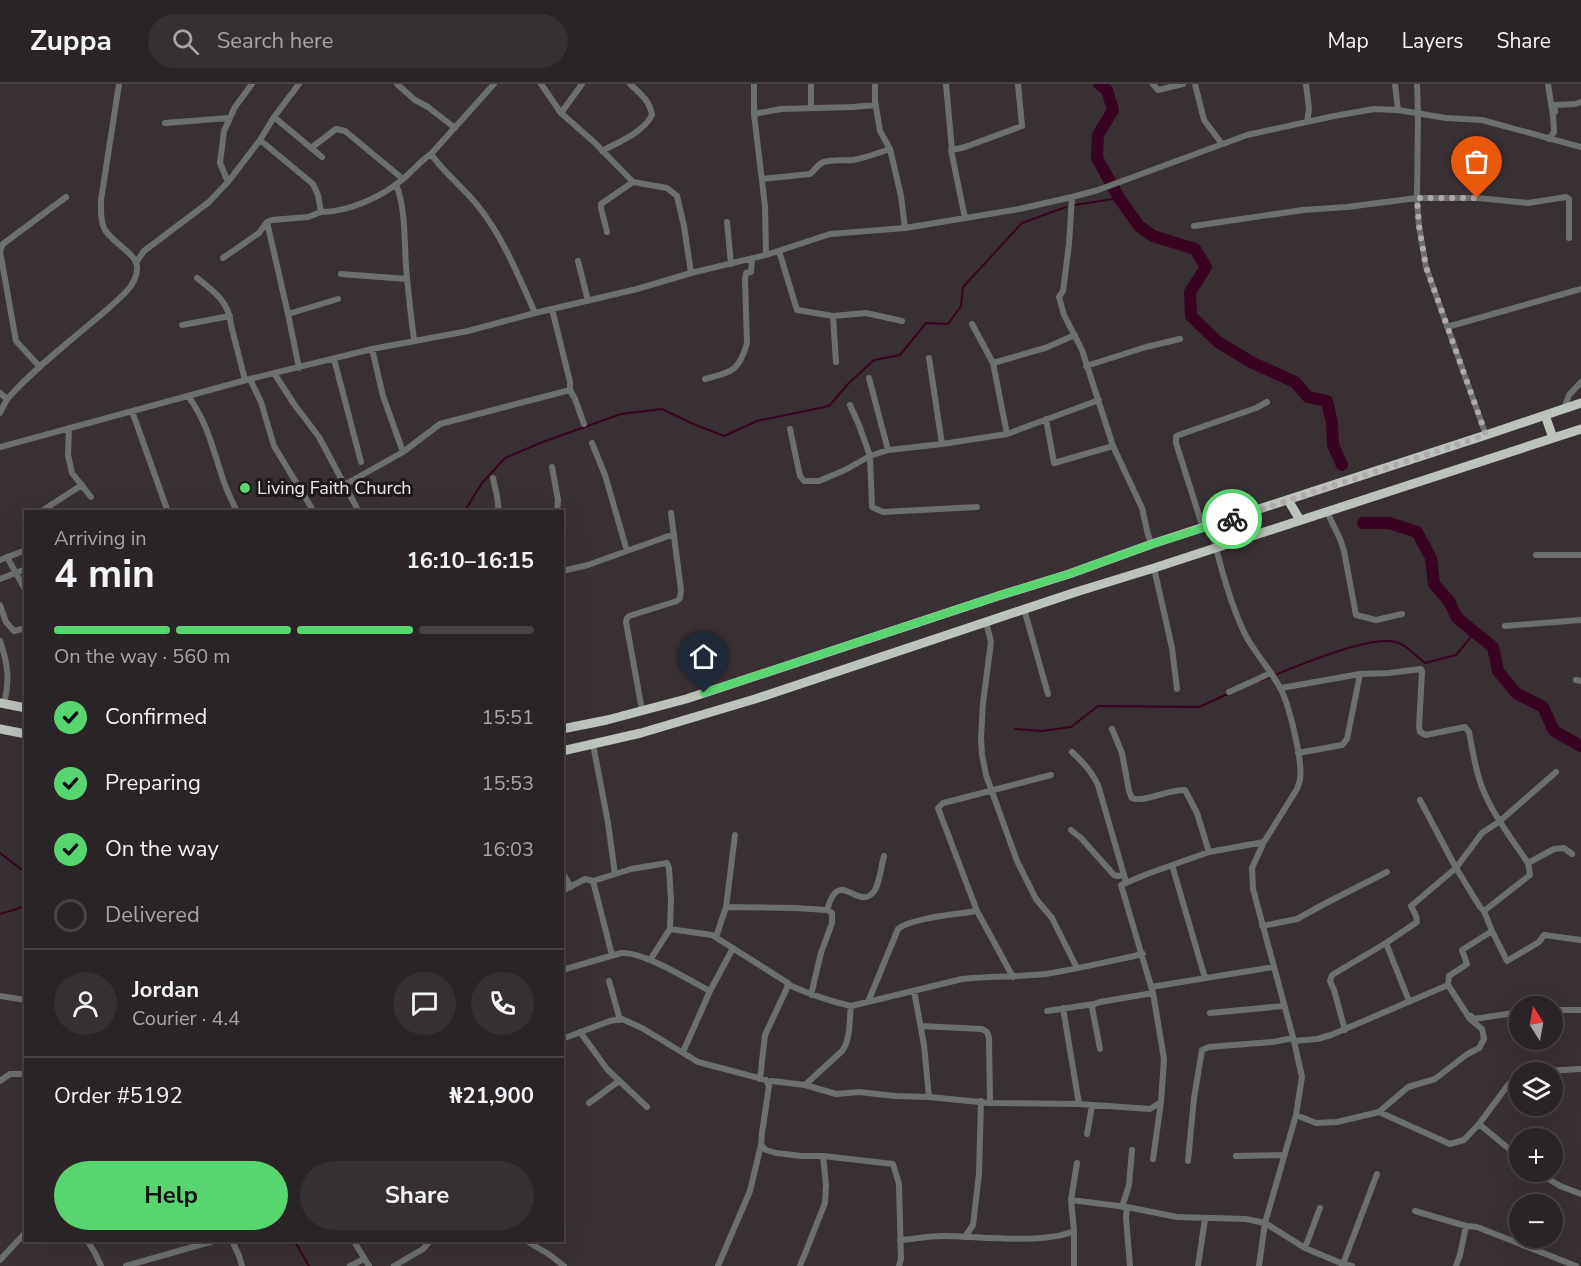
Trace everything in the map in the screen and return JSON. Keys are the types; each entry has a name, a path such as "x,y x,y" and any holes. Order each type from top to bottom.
{"highway":[{"path":"564,729 686,699 1581,403"},
{"path":"1545,415 1553,438"},
{"path":"564,751 641,733 746,702 1024,609 1581,429"},
{"path":"1288,500 1300,520"},
{"path":"2,704 24,708"},
{"path":"0,729 24,734"}],"street":[{"path":"119,84 101,200 101,218 103,227 111,239 137,261"},
{"path":"228,182 220,163 224,132 235,107 252,84"},
{"path":"0,413 8,399 40,366 105,311 130,286 135,276 137,261 144,251 208,202 228,182 299,84"},
{"path":"397,84 415,100 455,128"},
{"path":"223,258 259,233 267,222 308,218 321,212 349,208 396,184 431,154 494,84"},
{"path":"541,84 561,113 633,182 667,188 677,196 691,273"},
{"path":"561,113 582,84"},
{"path":"602,151 634,133 652,116 650,105 630,84"},
{"path":"754,84 754,114 765,206 766,255"},
{"path":"811,108 812,84"},
{"path":"875,84 880,132 890,149 901,196 905,228"},
{"path":"946,84 951,150 965,218"},
{"path":"952,150 1022,126 1018,84"},
{"path":"1153,84 1158,90 1183,84"},
{"path":"1306,84 1309,109 1307,122"},
{"path":"1395,84 1398,110"},
{"path":"1417,84 1417,198 1426,267 1486,435"},
{"path":"1548,84 1554,132 1549,139"},
{"path":"1194,85 1204,120 1222,144"},
{"path":"1553,121 1557,123 1554,105 1581,102"},
{"path":"754,114 781,109 876,105"},
{"path":"0,447 248,379 372,349 468,331 637,289 691,273 752,259 830,234 905,228 1019,209 1072,197 1098,190 1247,135 1374,109 1482,120 1581,147"},
{"path":"274,117 322,157"},
{"path":"165,123 229,118"},
{"path":"311,148 336,129 345,131 403,179"},
{"path":"260,140 313,184 321,212"},
{"path":"762,179 810,174 821,162 837,159 852,160 890,149"},
{"path":"431,154 485,216 503,246 535,313"},
{"path":"607,232 601,204 633,182"},
{"path":"396,184 403,212 414,340"},
{"path":"40,366 16,340 0,251 3,244 66,197"},
{"path":"1072,197 1063,291 1059,297 1064,315 1082,350 1113,446 1142,508 1152,544"},
{"path":"1194,226 1417,198 1477,198 1528,203 1566,197 1569,199 1569,238"},
{"path":"267,222 299,368"},
{"path":"727,222 730,264"},
{"path":"779,251 797,310 833,316 866,313 902,321"},
{"path":"705,379 729,373 744,353 747,343 745,279 746,273 751,272 752,259"},
{"path":"578,261 588,301"},
{"path":"341,274 407,279"},
{"path":"197,278 219,295 227,307 248,379 261,402 274,446 313,510"},
{"path":"1447,327 1581,289"},
{"path":"288,314 338,299"},
{"path":"552,309 570,390 576,399 584,424"},
{"path":"182,325 230,316"},
{"path":"833,316 836,362"},
{"path":"972,324 993,363 1007,434"},
{"path":"993,363 1045,348 1075,335"},
{"path":"1086,366 1180,339"},
{"path":"372,349 383,396 403,452"},
{"path":"929,358 942,444"},
{"path":"333,359 361,462"},
{"path":"274,373 319,436 358,510"},
{"path":"868,378 888,450"},
{"path":"1564,408 1569,395 1581,382"},
{"path":"346,484 403,452 440,424 570,390"},
{"path":"0,393 8,399"},
{"path":"188,396 205,424 225,485 236,510"},
{"path":"790,429 800,476 804,480 819,481 870,456 888,450 1007,434 1099,400"},
{"path":"1259,1266 1265,1223 1296,1115 1302,1077 1253,889 1252,868 1264,842 1297,789 1300,779 1298,753 1289,709 1281,688 1245,634 1227,593 1216,548 1206,527 1176,443 1176,436 1267,402"},
{"path":"850,405 870,456 872,507 878,511 977,507"},
{"path":"132,411 167,510"},
{"path":"1046,419 1054,463 1113,446"},
{"path":"69,428 68,455 72,473 91,497"},
{"path":"592,443 627,551"},
{"path":"552,467 558,500 557,510"},
{"path":"492,478 499,510"},
{"path":"43,510 82,486"},
{"path":"1327,512 1344,551 1356,615 1376,620 1402,614"},
{"path":"642,710 626,622 629,616 677,601 680,598 681,590 671,513"},
{"path":"564,571 588,565 674,534"},
{"path":"24,551 4,558 24,588"},
{"path":"1536,555 1581,555"},
{"path":"1154,568 1172,648 1177,689"},
{"path":"0,579 24,570"},
{"path":"0,605 6,622 14,631 24,628"},
{"path":"1024,609 1048,694"},
{"path":"1505,626 1581,620"},
{"path":"986,622 991,642 981,738 982,755 991,791 1017,861 1036,899 1052,918 1077,968"},
{"path":"0,641 8,673 8,687 2,704"},
{"path":"1281,688 1360,674 1421,669 1420,732 1426,735 1465,727 1469,732 1483,790 1528,863 1530,875 1484,911"},
{"path":"1298,753 1342,745 1347,739 1360,674"},
{"path":"1229,692 1272,675"},
{"path":"1112,729 1122,753 1132,798 1137,800 1185,790 1197,813 1209,852"},
{"path":"593,744 615,874"},
{"path":"1072,752 1095,777 1126,882"},
{"path":"1345,1030 1330,981 1332,975 1417,922 1411,906 1456,868 1482,833 1500,821 1557,772"},
{"path":"1013,977 977,911 938,808 943,804 1052,775"},
{"path":"1420,800 1456,868 1484,911 1507,961 1539,942 1544,935 1581,940"},
{"path":"1071,830 1114,875 1124,875"},
{"path":"716,938 726,907 735,835"},
{"path":"1153,1159 1164,1059 1152,990 1121,885 1209,852 1264,842"},
{"path":"1528,863 1554,849 1564,848 1572,854"},
{"path":"827,909 833,895 838,890 860,897 869,896 878,883 884,856"},
{"path":"564,890 585,879 593,881 640,867 667,864 671,900 670,929 650,960"},
{"path":"1172,865 1205,978"},
{"path":"1263,926 1297,919 1388,872"},
{"path":"564,875 571,887"},
{"path":"593,881 612,955"},
{"path":"726,907 827,909 832,913 832,923 821,953 811,995"},
{"path":"868,1002 898,929 925,919 977,911"},
{"path":"670,929 712,935 787,981 789,985 811,995 851,1006 962,980 1048,973 1143,954"},
{"path":"1296,1115 1316,1123 1337,1122 1379,1112 1408,1087 1435,1079 1479,1048 1484,1039 1482,1029 1470,1019 1448,985 1449,976 1467,964 1462,950 1492,931"},
{"path":"1386,943 1409,1001"},
{"path":"683,1052 710,991 733,948"},
{"path":"564,969 627,952 650,960 710,991"},
{"path":"1047,1011 1094,1004 1205,978 1274,967"},
{"path":"609,981 620,1020"},
{"path":"760,1079 765,1035 789,985"},
{"path":"1188,1161 1194,1098 1202,1050 1209,1047 1317,1039 1345,1030 1448,985"},
{"path":"914,991 921,1026 929,1097"},
{"path":"0,996 24,1000"},
{"path":"1094,1004 1092,1007 1100,1049"},
{"path":"805,1085 846,1046 851,1006"},
{"path":"1210,1013 1284,1006"},
{"path":"1063,1008 1079,1104"},
{"path":"1464,1009 1473,1019 1509,1014"},
{"path":"1563,1010 1581,1010"},
{"path":"564,1038 610,1021 622,1019 642,1028 698,1062 768,1082 805,1085 836,1094 851,1092 990,1103 1079,1104 1150,1109 1161,1102"},
{"path":"921,1026 982,1029 987,1032 990,1103"},
{"path":"580,1032 607,1070 647,1107"},
{"path":"1563,1070 1581,1069"},
{"path":"0,1081 10,1074 24,1074"},
{"path":"589,1103 619,1081"},
{"path":"718,1266 750,1191 761,1145 768,1082"},
{"path":"1379,1112 1450,1144 1464,1140 1509,1084"},
{"path":"965,1237 974,1225 979,1174 981,1101"},
{"path":"1087,1134 1092,1106"},
{"path":"1479,1124 1509,1149"},
{"path":"761,1145 776,1153 893,1164 899,1184 901,1259 899,1266"},
{"path":"1130,1266 1125,1207 1132,1150"},
{"path":"1236,1155 1284,1155"},
{"path":"800,1266 825,1203 823,1156"},
{"path":"1074,1266 1071,1200 1077,1163"},
{"path":"1343,1264 1377,1174"},
{"path":"1554,1182 1581,1194"},
{"path":"1071,1200 1177,1217 1265,1223 1305,1248 1352,1266"},
{"path":"1305,1248 1320,1208"},
{"path":"1415,1211 1477,1227 1576,1266"},
{"path":"1198,1266 1205,1219"},
{"path":"1456,1266 1466,1226"},
{"path":"900,1240 940,1236 1040,1238 1074,1231"},
{"path":"0,1260 24,1234"},
{"path":"88,1242 101,1266"},
{"path":"126,1266 210,1242"},
{"path":"233,1242 242,1266"},
{"path":"353,1242 369,1266"},
{"path":"394,1266 423,1249 429,1242"},
{"path":"528,1242 564,1266"},
{"path":"350,1266 364,1259"}],"waterway":[{"path":"1099,84 1107,90 1113,110 1098,135 1097,158 1119,198 1139,226 1153,236 1195,249 1206,267 1190,292 1191,316 1218,342 1251,362 1295,382 1308,397 1327,401 1332,423 1333,445 1342,465"},
{"path":"1075,205 1119,198"},
{"path":"465,510 482,483 505,458 621,414 662,409 724,436 757,421 829,406 848,384 874,360 900,355 926,323 948,324 961,306 963,287 1022,223 1066,207"},
{"path":"1363,523 1389,523 1417,532 1431,558 1434,584 1449,601 1457,618 1493,647 1498,671 1516,693 1543,707 1554,731 1581,746"},
{"path":"1260,681 1351,647 1387,641 1399,643 1425,663 1456,655 1475,632"},
{"path":"1015,729 1042,731 1071,727 1098,706 1199,707 1230,693"},
{"path":"0,853 24,871"},
{"path":"0,914 24,907"},
{"path":"295,1242 309,1266"}],"way so far":[{"path":"1232,519 1486,435 1426,267 1417,198 1477,198"}],"place":[{"name":"Living Faith Church","path":"245,488"}],"route":[{"path":"704,693 1232,519"}]}
